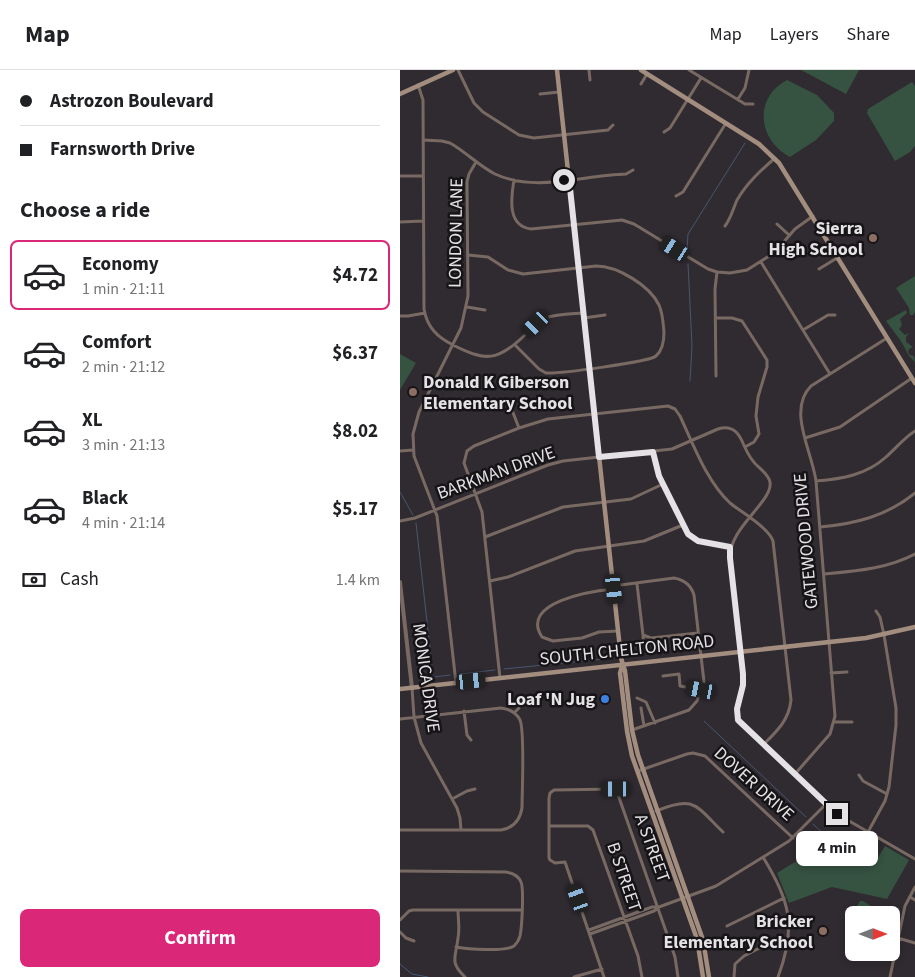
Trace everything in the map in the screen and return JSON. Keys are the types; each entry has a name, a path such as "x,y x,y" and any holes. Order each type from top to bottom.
{"main road":[{"path":"400,94 453,70"},
{"path":"557,70 613,588 632,730 640,770 674,853 697,939 703,977"},
{"path":"641,70 759,144 784,168 915,383"},
{"name":"SOUTH CHELTON ROAD","path":"400,689 829,642 884,635 915,627"},
{"path":"622,664 620,673 627,731 652,812 705,948 709,977"}],"street":[{"path":"458,70 474,102 494,120 513,132 527,137 540,138 608,130 614,125"},
{"path":"589,70 590,80"},
{"path":"689,70 745,104 753,104"},
{"path":"738,99 745,88 748,70"},
{"path":"640,84 647,74"},
{"path":"664,132 670,128 701,78"},
{"path":"418,86 423,100 425,314 429,325 436,334 472,355 483,357 503,353 515,345 536,324 545,319 555,316 605,315"},
{"path":"540,94 559,92"},
{"path":"494,120 498,115"},
{"path":"676,196 683,192 726,122"},
{"path":"423,140 450,143 494,173 514,180 540,182 626,174 633,170"},
{"path":"725,226 730,220 736,202 746,186 756,174 775,158"},
{"name":"LONDON LANE","path":"456,683 438,521 418,469 413,450 414,427 424,401 461,328 467,307 467,182 476,162"},
{"path":"400,176 423,176"},
{"path":"514,180 513,214 516,222 522,227 531,229 614,219 626,220 702,266 717,272 738,272 751,268 777,250 789,235 813,216"},
{"path":"400,222 423,221"},
{"path":"777,224 789,235"},
{"path":"468,255 488,257 508,270 518,273 529,274 596,266 608,268 634,280 651,294 659,305 663,318 663,343 660,351 652,359 546,373 539,369 515,345"},
{"path":"819,270 838,258"},
{"path":"761,262 830,374"},
{"path":"716,376 715,284 717,272"},
{"name":"LONDON LANE","path":"467,307 486,310"},
{"path":"400,316 425,314"},
{"path":"803,330 828,315 835,315"},
{"path":"716,318 736,318 742,321 766,360 767,367 758,397 756,416 759,434 754,442 745,448"},
{"name":"GATEWOOD DRIVE","path":"795,774 826,741 834,722 816,481 800,414 802,398 811,386 888,338"},
{"path":"805,438 840,427 912,378"},
{"path":"424,401 445,410 456,407 461,401"},
{"path":"500,678 482,512 464,463 467,452 474,446 548,419 664,406 671,407 680,416 716,488 731,503 768,533 774,541 791,700 786,721 764,744"},
{"path":"512,410 519,428"},
{"name":"BARKMAN DRIVE","path":"400,521 411,520 548,465 676,448 726,427 736,431 753,462 768,477 770,483 768,493 749,517"},
{"path":"816,481 849,477 869,469 885,458 915,431"},
{"path":"400,451 413,450"},
{"path":"653,452 656,468 663,484 683,525 694,539 730,547"},
{"path":"485,537 563,507 631,498 663,484"},
{"path":"820,527 852,524 875,517 915,493"},
{"path":"749,517 735,536 730,547 743,685 737,714 743,725 844,819 915,859"},
{"path":"490,581 508,577 571,552 650,540 683,525"},
{"path":"824,574 879,568 915,554"},
{"path":"618,631 599,632 582,638 553,642 542,637 538,626 540,614 546,608 585,592 674,578 685,582 691,588 694,595 704,682 697,701 689,710 632,730"},
{"name":"MONICA DRIVE","path":"400,582 414,716 421,744 460,814 461,830"},
{"path":"637,584 644,649"},
{"path":"868,832 887,794 896,716 884,635 880,617 876,611"},
{"path":"643,635 650,638 698,633"},
{"path":"831,673 847,672"},
{"path":"663,676 679,674 680,686 701,690"},
{"path":"636,698 646,702 655,723"},
{"path":"400,719 501,708 514,713 519,719 522,728 522,808 515,824 501,830 400,830"},
{"path":"514,713 519,708"},
{"path":"641,708 644,726"},
{"path":"464,711 467,735 471,740"},
{"path":"834,722 852,722"},
{"name":"DOVER DRIVE","path":"640,770 687,754 693,753 705,756 793,838"},
{"path":"859,775 863,780 887,794"},
{"path":"452,799 467,790 475,789"},
{"name":"A STREET","path":"604,977 565,862 555,863 550,860 549,798 551,791 559,789 616,789 659,907 675,957 678,977"},
{"path":"652,812 676,803 686,802 698,807 723,832"},
{"path":"589,932 716,886 793,838 826,804"},
{"path":"515,824 519,828"},
{"name":"B STREET","path":"549,826 590,826 593,830 638,956 642,977"},
{"path":"763,857 784,898 789,919 789,940 778,977"},
{"path":"400,872 506,872 518,877 522,888 519,939 512,947 507,949 466,949 456,947"},
{"path":"518,877 521,873"},
{"path":"900,929 905,906 915,887"},
{"path":"910,897 915,900"},
{"path":"727,926 784,898"},
{"path":"400,920 413,910 521,910"},
{"path":"458,910 459,936 454,964 465,977"},
{"path":"400,932 406,938 414,941"},
{"path":"900,939 915,943"},
{"path":"734,977 735,964 744,956 775,940 789,940"},
{"path":"893,961 890,977 896,977"},
{"path":"574,977 602,969"}],"green space":[{"path":"801,70 859,70 846,94"},
{"path":"787,80 817,95 834,113 834,121 816,140 790,157 779,150 771,140 766,130 764,119 769,97 776,88"},
{"path":"912,82 915,86 915,146 910,152 895,161 867,113 868,109"},
{"path":"915,276 915,312 913,315 910,315 909,308 896,288"},
{"path":"906,310 907,313 900,319 902,325 899,329 905,335 909,333 906,337 906,342 913,347 908,352 914,356 915,362 909,356 901,341 886,321"},
{"path":"400,354 416,363 400,390"},
{"path":"826,833 876,861 885,846 909,860 887,899 832,887 789,903 777,873 813,851"},
{"path":"860,901 863,901 871,906 857,906"}],"waterway":[{"path":"687,250 688,234 745,143"},
{"path":"688,264 692,346 690,381"},
{"path":"400,492 413,515"},
{"path":"416,523 433,676 450,675"},
{"path":"504,669 614,658"},
{"path":"460,674 495,670"},
{"path":"704,721 806,817"},
{"path":"813,824 827,837 876,864"},
{"path":"400,964 412,974 428,977"}],"place":[{"name":"Sierra High School","path":"873,238"},
{"name":"Donald K Giberson Elementary School","path":"413,392"},
{"name":"Loaf 'N Jug","path":"605,699"},
{"name":"Bricker Elementary School","path":"823,931"}],"route":[{"path":"564,180 569,179 599,457 653,452 659,476 688,534 698,541 730,547 743,674 743,685 737,709 738,720 837,814"}]}
